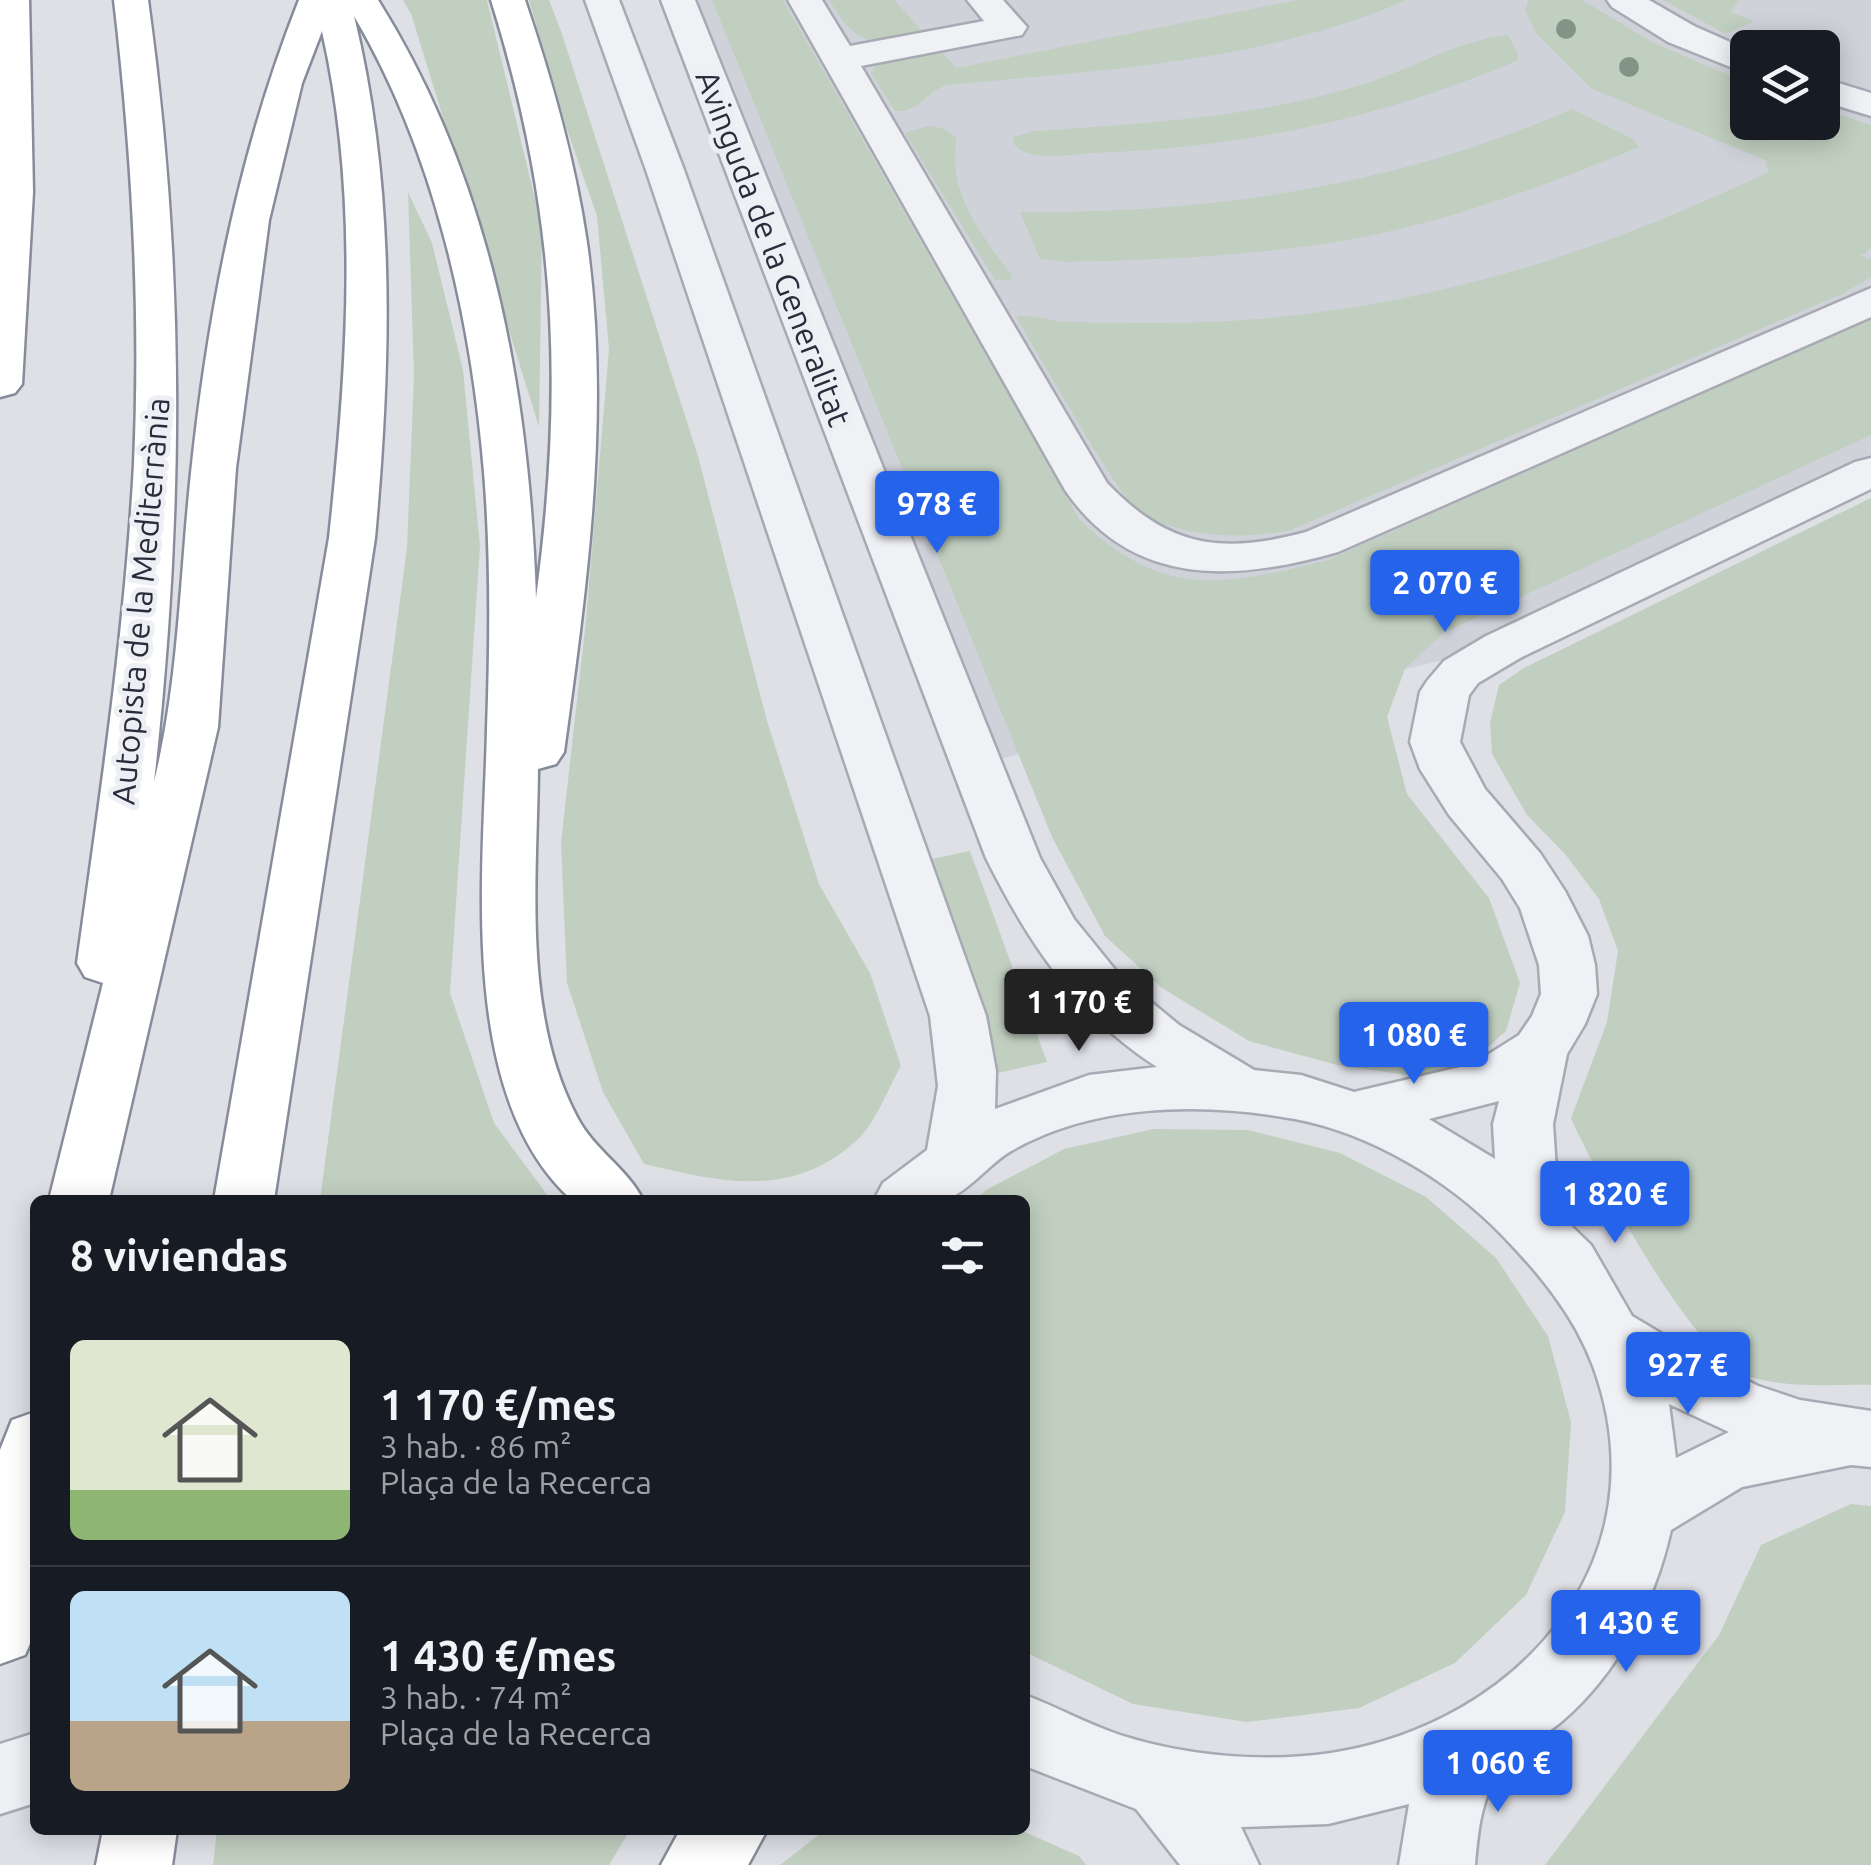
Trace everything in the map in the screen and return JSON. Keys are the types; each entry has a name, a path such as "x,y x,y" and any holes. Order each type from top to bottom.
{"highway":[{"path":"0,384 13,200 16,70 12,0"},
{"name":"Autopista de la Mediterrània","path":"78,1195 141,672 156,463 158,327 150,156 131,0"},
{"path":"78,1195 193,727 214,468 248,220 284,83 316,0"},
{"path":"245,1195 352,538 363,438 366,208 352,84 332,0"},
{"path":"508,0 528,59 563,211 572,284 573,374 570,491 556,631 509,937"},
{"path":"370,13 396,56 468,250 487,320 501,409 510,518 509,937 513,995 523,1046 555,1137 588,1182 606,1195"},
{"path":"0,1632 30,1467"},
{"path":"134,1865 139,1835"},
{"path":"699,1865 726,1835"}],"street":[{"path":"602,0 665,170 958,1016 970,1067 968,1100 955,1157"},
{"name":"Avinguda de la Generalitat","path":"678,0 1035,906 1080,972 1131,1022 1181,1057 1240,1087"},
{"path":"805,0 1088,490 1128,532 1173,553 1202,558 1260,558 1322,542 1871,300"},
{"path":"839,60 1009,28 984,0"},
{"path":"1624,0 1682,34 1730,55"},
{"path":"1360,1114 1490,1082 1539,1050 1557,1024 1569,994 1560,936 1521,866 1446,770 1435,742 1445,692 1461,672 1503,648 1871,472"},
{"path":"1529,1217 1523,1124 1539,1050"},
{"path":"910,1195 955,1157 1012,1124 1077,1100 1169,1086 1240,1087 1288,1094 1360,1114 1438,1149 1485,1180 1529,1217 1586,1284 1629,1373 1642,1433 1641,1513 1623,1580 1588,1642 1539,1696 1475,1742 1386,1777 1313,1791 1236,1792 1159,1781 1100,1764 1030,1731"},
{"path":"1614,1336 1664,1371 1738,1411 1865,1438"},
{"path":"1641,1513 1729,1462 1865,1438"},
{"path":"1437,1865 1442,1810 1475,1742"},
{"path":"0,1779 30,1770"},
{"path":"1159,1781 1204,1835 1221,1865"}],"shaded area":[{"path":"672,0 1871,0 1871,474 1503,647 976,764"}],"green space":[{"path":"403,0 487,0 542,228 539,427 411,14"},
{"path":"529,0 549,0 561,31 698,456 767,721 819,884 870,973 901,1066 876,1115 857,1140 807,1172 781,1179 728,1180 644,1164 603,1092 567,983 561,843 586,620 609,349 597,216 563,118"},
{"path":"712,0 783,0 1079,519 1110,545 1167,574 1225,580 1328,560 1871,319 1871,435 1443,633 1405,669 1387,717 1407,794 1489,898 1520,983 1506,1031 1471,1062 1421,1077 1337,1065 1249,1041 1162,988 1105,936 1052,837"},
{"path":"829,0 894,0 923,32 878,41 867,39 849,28"},
{"path":"1297,0 1407,0 1296,38 1239,51 1123,68 948,85 904,111 895,111 871,73 879,60 937,48 957,68"},
{"path":"1528,0 1582,0 1654,43 1730,76 1730,140 1840,140 1840,115 1871,125 1871,249 1860,256 1871,259 1871,277 1844,293 1291,530 1214,535 1175,528 1140,513 1097,454 1016,317 1069,322 1222,321 1381,303 1447,289 1578,251 1768,172 1765,160 1592,89 1536,33 1525,11"},
{"path":"1663,0 1740,0 1730,12 1754,21 1726,34"},
{"path":"1508,35 1518,60 1415,99 1310,127 1203,145 1062,156 1029,154 1013,143 1014,137 1034,131 1195,118 1315,98 1373,81 1469,43"},
{"path":"1572,109 1633,139 1639,147 1496,201 1347,240 1206,256 1065,262 1040,259 1020,212 1162,208 1302,190 1439,158"},
{"path":"928,126 943,128 957,138 955,158 962,195 1011,280 995,280 905,133"},
{"path":"408,192 432,243 463,370 480,546 450,993 494,1123 547,1195 321,1195 407,548 414,376"},
{"path":"1871,498 1871,1385 1793,1384 1748,1376 1726,1362 1701,1336 1649,1261 1571,1118 1607,1022 1618,951 1599,899 1565,854 1527,815 1492,754 1490,723 1499,685 1524,668"},
{"path":"970,851 1047,1062 998,1073 927,860"},
{"path":"1154,1129 1248,1130 1340,1153 1426,1197 1496,1258 1548,1336 1571,1422 1565,1512 1526,1595 1455,1663 1359,1708 1247,1722 1133,1704 1030,1654 1030,1195 981,1195 1064,1149"},
{"path":"1851,1504 1871,1506 1871,1865 1545,1865 1719,1635 1761,1545"},
{"path":"1030,1834 1079,1856 1086,1865 780,1865 819,1835"},
{"path":"216,1835 627,1835 609,1865 213,1865"}]}
